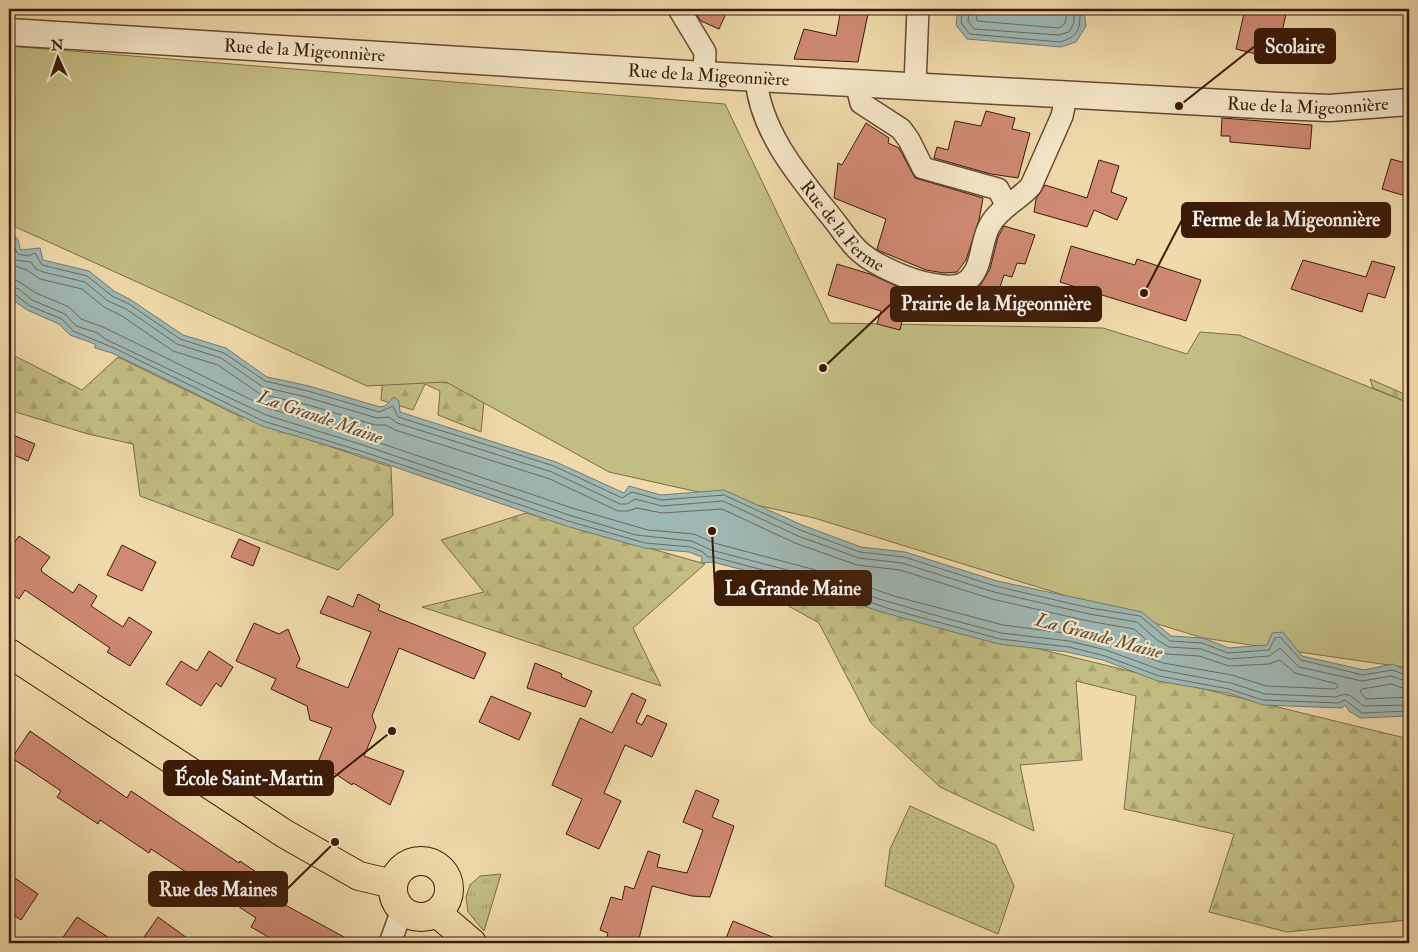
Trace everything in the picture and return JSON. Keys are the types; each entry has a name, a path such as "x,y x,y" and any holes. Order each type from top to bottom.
{"main road":[{"path":"9,654 285,834 359,876 393,884"},
{"path":"429,861 438,866 449,880 450,889 448,898 437,912 419,917 402,910 396,903 393,884 396,875 411,862 429,861"},
{"path":"437,912 472,943"}],"street":[{"path":"679,9 705,52 704,75"},
{"path":"915,86 918,9"},
{"name":"Rue de la Migeonnière","path":"9,32 756,78 1329,108 1409,102"},
{"name":"Rue de la Ferme","path":"756,78 763,115 799,176 859,252 898,274 919,283 942,286 963,284 973,276 990,225 1008,206 1023,196 1031,186 1062,116 1067,93"},
{"path":"856,83 861,103 901,129 909,140 923,168 998,188 1008,206"},
{"path":"390,943 402,910"}],"green space":[{"path":"9,46 725,104 830,323 1103,328 1187,354 1200,332 1239,335 1409,403 1409,668 1203,638 814,518 609,472 446,382 367,386 9,224"},
{"path":"386,335 484,402 481,432 438,415 440,391 425,384 413,410 381,400"},
{"path":"9,353 82,390 118,357 237,415 391,467 393,515 338,570 140,496 133,444 88,434 9,410"},
{"path":"1370,379 1409,396 1409,403 1373,388"},
{"path":"526,513 705,564 633,628 661,686 422,607 484,592 441,540"},
{"path":"731,574 1409,739 1409,920 1287,932 1209,912 1234,834 1124,809 1136,696 1076,681 1082,760 1020,765 1034,831 940,787 871,723 819,623"},
{"path":"910,806 996,845 1014,886 998,934 885,886 890,849"},
{"path":"501,874 484,931 468,912 466,897 470,885 480,876"}],"water":[{"path":"958,9 1084,9 1086,26 1076,42 1061,47 967,39 956,25"},
{"path":"9,236 17,238 21,250 40,248 43,260 89,271 114,291 131,300 183,335 226,348 267,377 309,386 380,407 385,406 394,397 399,401 400,412 556,462 624,493 629,486 661,495 724,490 802,525 861,547 905,552 997,581 1142,612 1171,636 1203,638 1229,648 1267,645 1272,633 1283,632 1302,656 1364,670 1393,664 1409,672 1409,716 1360,718 1349,711 1345,705 1342,708 1263,705 1228,693 1158,681 1103,660 1067,652 999,644 875,610 822,591 713,562 701,563 702,557 689,552 644,548 566,526 360,455 262,426 112,353 95,348 95,344 70,335 59,324 27,310 9,297"}],"building":[{"path":"693,9 728,9 719,29 701,21"},
{"path":"841,9 869,9 858,62 794,59 804,29 836,36"},
{"path":"1245,9 1264,9 1286,14 1276,59 1236,49"},
{"path":"986,111 1015,118 1012,129 1030,133 1018,178 991,174 934,158 937,147 948,150 955,121 981,126"},
{"path":"1222,118 1312,125 1310,149 1230,142 1230,136 1221,136"},
{"path":"866,123 889,138 888,143 899,148 915,178 983,198 979,220 966,260 957,272 944,273 926,270 880,251 877,249 886,219 834,198 838,163 842,165"},
{"path":"1391,159 1409,164 1409,197 1382,189"},
{"path":"1099,160 1119,166 1111,192 1127,198 1117,220 1094,210 1087,227 1034,212 1036,199 1045,185 1087,198"},
{"path":"1004,226 1035,235 1025,264 1017,263 1012,277 1004,275 995,302 976,293 990,269 998,237"},
{"path":"1071,246 1135,265 1137,259 1201,280 1186,321 1060,282"},
{"path":"1303,260 1366,277 1372,261 1395,267 1385,298 1368,293 1362,312 1291,289"},
{"path":"837,264 870,274 898,287 893,305 905,308 900,330 877,324 881,311 828,295"},
{"path":"13,435 35,444 28,461 9,453"},
{"path":"19,536 50,557 41,569 42,572 73,593 79,584 97,596 91,606 123,627 129,617 152,632 130,666 107,652 110,648 25,590 19,599 9,592 13,582 9,579 9,550"},
{"path":"239,539 260,548 253,566 231,557"},
{"path":"122,545 156,562 142,591 107,575"},
{"path":"358,594 380,605 378,610 486,653 474,679 399,648 372,716 376,727 364,756 404,771 390,805 353,783 352,785 318,762 332,728 310,720 307,706 271,689 276,679 236,661 254,623 279,634 288,629 300,659 296,667 348,688 371,632 320,613 328,596 353,607"},
{"path":"209,651 233,667 221,687 216,683 201,706 166,684 181,661 197,671"},
{"path":"535,663 562,674 561,677 592,691 585,707 527,688"},
{"path":"632,693 646,700 636,722 642,725 647,715 667,724 652,757 625,745 604,793 621,801 599,849 566,834 582,799 552,785 580,718 612,733"},
{"path":"491,696 531,713 519,740 479,722"},
{"path":"30,731 127,798 131,791 239,863 240,861 262,876 254,888 355,943 279,943 251,927 256,918 151,849 149,853 100,820 98,824 57,797 61,791 12,758"},
{"path":"696,790 719,800 712,817 734,826 710,897 692,896 652,886 638,943 605,943 608,933 600,930 611,897 622,900 625,886 634,889 648,851 660,855 657,867 687,873 703,830 683,822"},
{"path":"9,874 38,894 21,920 9,912"},
{"path":"77,917 117,943 59,943"},
{"path":"158,917 194,943 140,943"},
{"path":"733,921 787,943 724,943"}],"place":[{"name":"Scolaire","path":"1179,106"},
{"name":"Ferme de la Migeonnière","path":"1144,293"},
{"name":"Prairie de la Migeonnière","path":"823,368"},
{"name":"La Grande Maine","path":"712,531"},
{"name":"École Saint-Martin","path":"392,731"},
{"name":"Rue des Maines","path":"335,842"}]}
